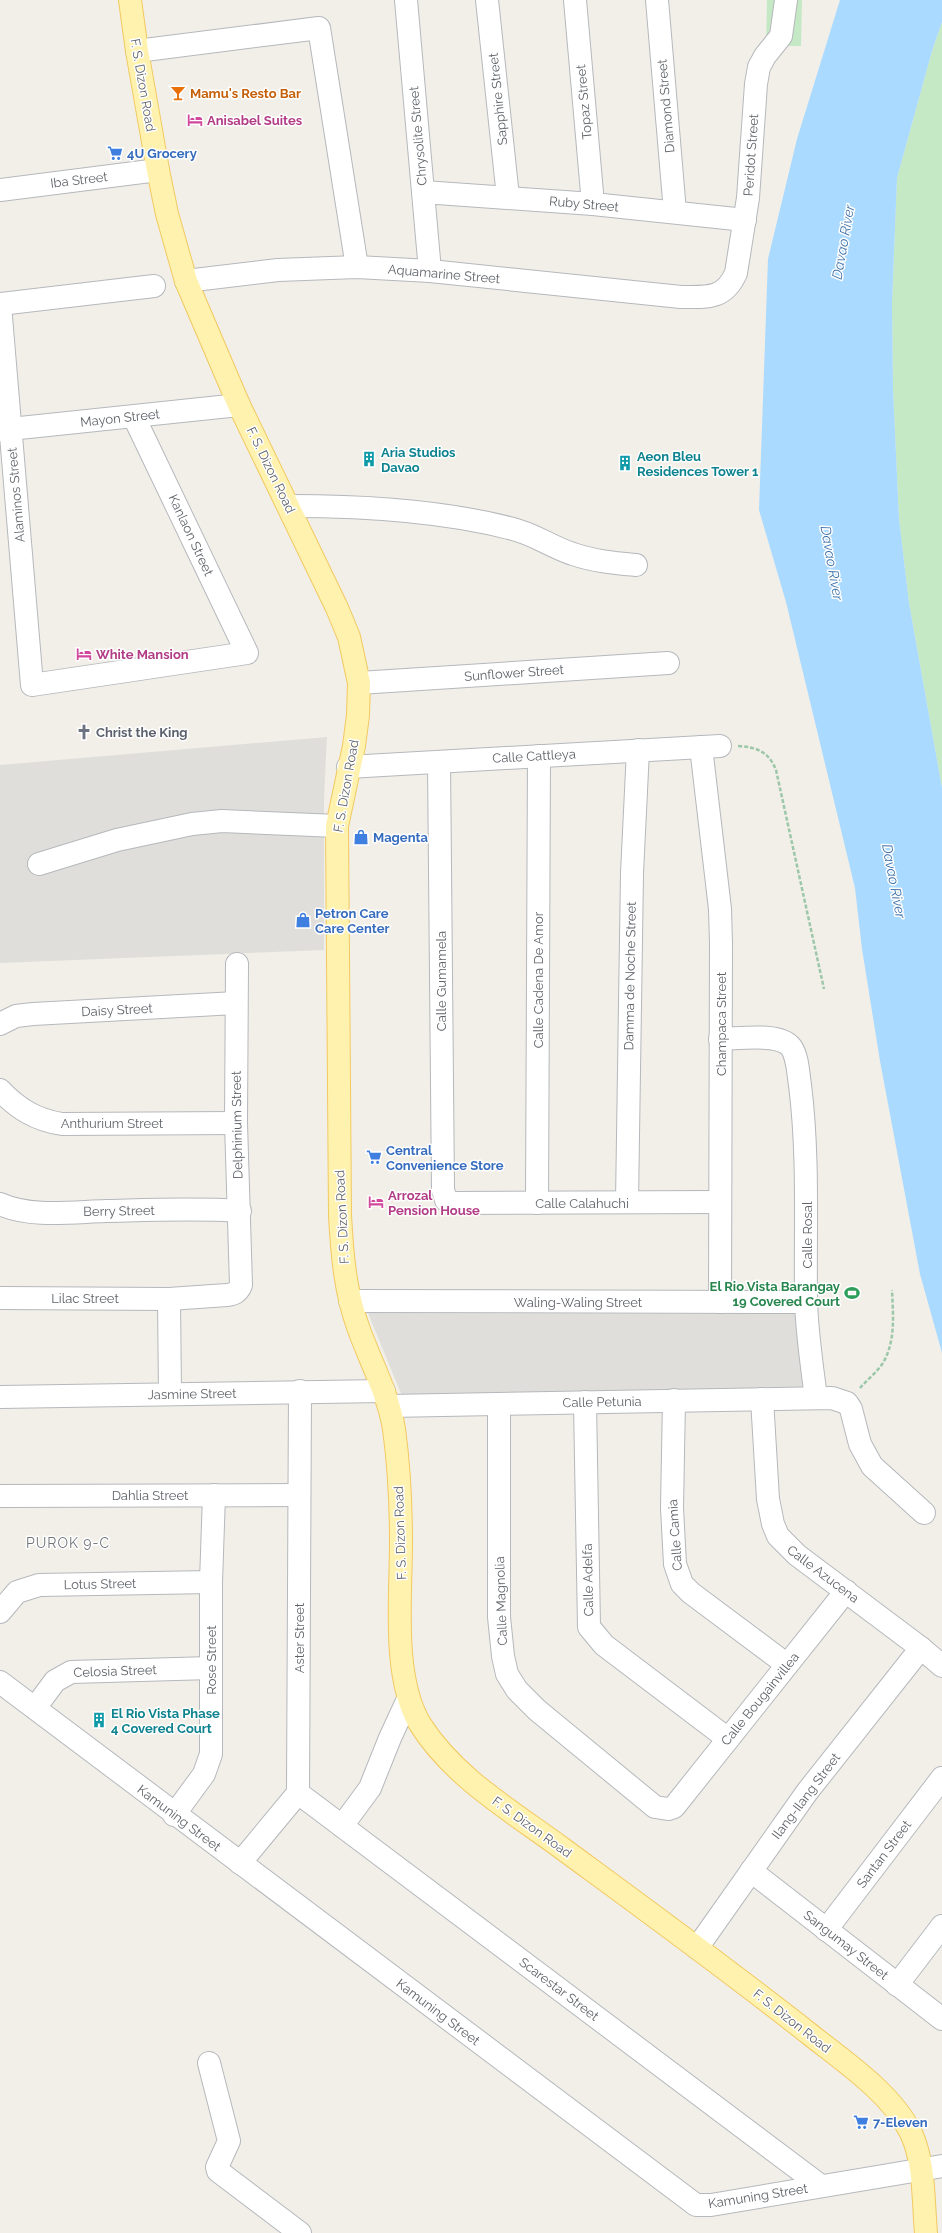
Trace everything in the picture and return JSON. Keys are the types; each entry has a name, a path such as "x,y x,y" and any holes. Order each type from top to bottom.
{"main road":[{"name":"F. S. Dizon Road","path":"130,0 136,51 158,170 167,214 186,281 239,405 290,506 340,615 349,637 359,683 358,715 337,826 340,1215 343,1262 350,1301 357,1326 387,1399 398,1468 401,1534 401,1647 403,1672 408,1699 419,1722 430,1738 443,1754 478,1787 697,1948 837,2056 879,2092 901,2115 911,2134 920,2170 926,2233"}],"street":[{"name":"Chrysolite Street","path":"406,0 430,271"},
{"name":"Sapphire Street","path":"487,0 508,197"},
{"name":"Topaz Street","path":"575,0 593,204"},
{"name":"Diamond Street","path":"657,0 675,212"},
{"name":"Peridot Street","path":"702,297 716,295 731,283 736,273 745,220 759,67 765,56 781,36 786,0"},
{"path":"136,51 319,28 357,267"},
{"name":"Iba Street","path":"0,190 158,170"},
{"name":"Ruby Street","path":"423,192 593,204 745,220"},
{"name":"Aquamarine Street","path":"186,281 278,270 357,267 430,271 702,297"},
{"path":"0,305 154,286"},
{"name":"Alaminos Street","path":"0,305 5,429 32,685"},
{"name":"Mayon Street","path":"5,429 134,417 239,405"},
{"name":"Kanlaon Street","path":"32,685 247,653 134,417"},
{"path":"290,506 325,506 421,513 483,522 535,536 573,554 596,560 636,565"},
{"name":"Sunflower Street","path":"359,683 668,664"},
{"name":"Calle Cattleya","path":"348,767 710,746"},
{"name":"Champaca Street","path":"710,746 720,909 720,1302"},
{"name":"Damma de Noche Street","path":"627,1202 631,881 638,750"},
{"name":"Calle Cadena De Amor","path":"537,1203 539,756"},
{"name":"Calle Gumamela","path":"439,762 443,1190 446,1200"},
{"path":"39,864 116,840 192,824 222,821 337,826"},
{"name":"Delphinium Street","path":"237,964 236,1123 240,1211 241,1285"},
{"name":"Daisy Street","path":"0,1024 16,1016 33,1014 236,1003"},
{"name":"Calle Rosal","path":"720,1039 774,1039 784,1041 795,1055 802,1100 806,1173 806,1302 816,1398"},
{"name":"Anthurium Street","path":"0,1090 21,1109 35,1118 62,1124 236,1123"},
{"name":"Calle Calahuchi","path":"446,1200 454,1204 720,1202"},
{"name":"Berry Street","path":"0,1204 10,1208 49,1212 201,1209 240,1211"},
{"name":"Lilac Street","path":"0,1298 169,1299 234,1294 241,1285"},
{"path":"169,1299 170,1394"},
{"name":"Waling-Waling Street","path":"350,1301 806,1302"},
{"name":"Jasmine Street","path":"0,1397 300,1391 387,1399"},
{"name":"Aster Street","path":"298,1793 300,1391"},
{"path":"816,1398 832,1398 847,1403 851,1409 865,1455 872,1466 924,1513"},
{"name":"Calle Petunia","path":"387,1399 499,1404 816,1398"},
{"name":"Calle Azucena","path":"762,1399 768,1499 773,1524 778,1536 797,1555 921,1648 942,1666"},
{"name":"Calle Camia","path":"674,1400 672,1508 675,1564 678,1575 682,1584 691,1593 786,1664"},
{"name":"Calle Adelfa","path":"585,1402 589,1627 604,1645 728,1739"},
{"name":"Calle Magnolia","path":"499,1404 499,1617 503,1656 507,1674 517,1690 537,1710 655,1807 668,1809 674,1807"},
{"name":"Rose Street","path":"174,1815 204,1774 209,1764 211,1754 211,1582 214,1495"},
{"name":"Dahlia Street","path":"0,1496 299,1495"},
{"name":"Lotus Street","path":"0,1612 17,1592 40,1585 211,1582"},
{"name":"Calle Bougainvillea","path":"674,1807 786,1664 846,1591"},
{"name":"Ilang-Ilang Street","path":"697,1948 807,1792 921,1648"},
{"name":"Celosia Street","path":"35,1708 55,1680 71,1672 211,1668"},
{"name":"Kamuning Street","path":"0,1682 174,1815 240,1863 690,2202 696,2205 711,2205 942,2166"},
{"path":"342,1826 370,1788 397,1720 408,1699"},
{"name":"Santan Street","path":"826,1930 942,1778"},
{"path":"240,1863 298,1793"},
{"name":"Scarestar Street","path":"298,1793 821,2186"},
{"name":"Sangumay Street","path":"751,1871 942,2019"},
{"path":"897,1985 942,1926"},
{"path":"209,2063 229,2141 217,2167 218,2171 300,2233"}],"path":[{"path":"710,746 754,748 764,751 773,761 824,989"},
{"path":"847,1403 882,1363 890,1346 894,1324 892,1290"}],"shaded area":[{"path":"327,737 324,798 324,950 0,963 0,765"},
{"path":"368,1313 799,1314 804,1391 402,1396"}],"green space":[{"path":"767,0 802,0 801,46 766,46"},
{"path":"942,22 942,788 909,603 899,519 893,389 892,304 897,178 932,51"}],"water":[{"name":"Davao River","path":"840,0 942,0 942,22 932,51 897,178 892,304 893,389 899,519 909,603 942,788 942,1353 920,1274 880,1061 862,949 855,888 786,602 759,510 768,259 797,139"}],"place":[{"name":"Mamu's Resto Bar","path":"178,93"},
{"name":"Anisabel Suites","path":"195,120"},
{"name":"4U Grocery","path":"115,153"},
{"name":"Aria Studios Davao","path":"369,459"},
{"name":"Aeon Bleu Residences Tower 1","path":"625,463"},
{"name":"White Mansion","path":"84,654"},
{"name":"Christ the King","path":"84,732"},
{"name":"Magenta","path":"361,837"},
{"name":"Petron Care Care Center","path":"303,920"},
{"name":"Central Convenience Store","path":"374,1157"},
{"name":"Arrozal Pension House","path":"376,1202"},
{"name":"El Rio Vista Barangay 19 Covered Court","path":"852,1293"},
{"name":"El Rio Vista Phase 4 Covered Court","path":"99,1720"},
{"name":"7-Eleven","path":"861,2122"}],"district":[{"name":"PUROK 9-C","path":"68,1543"}]}
